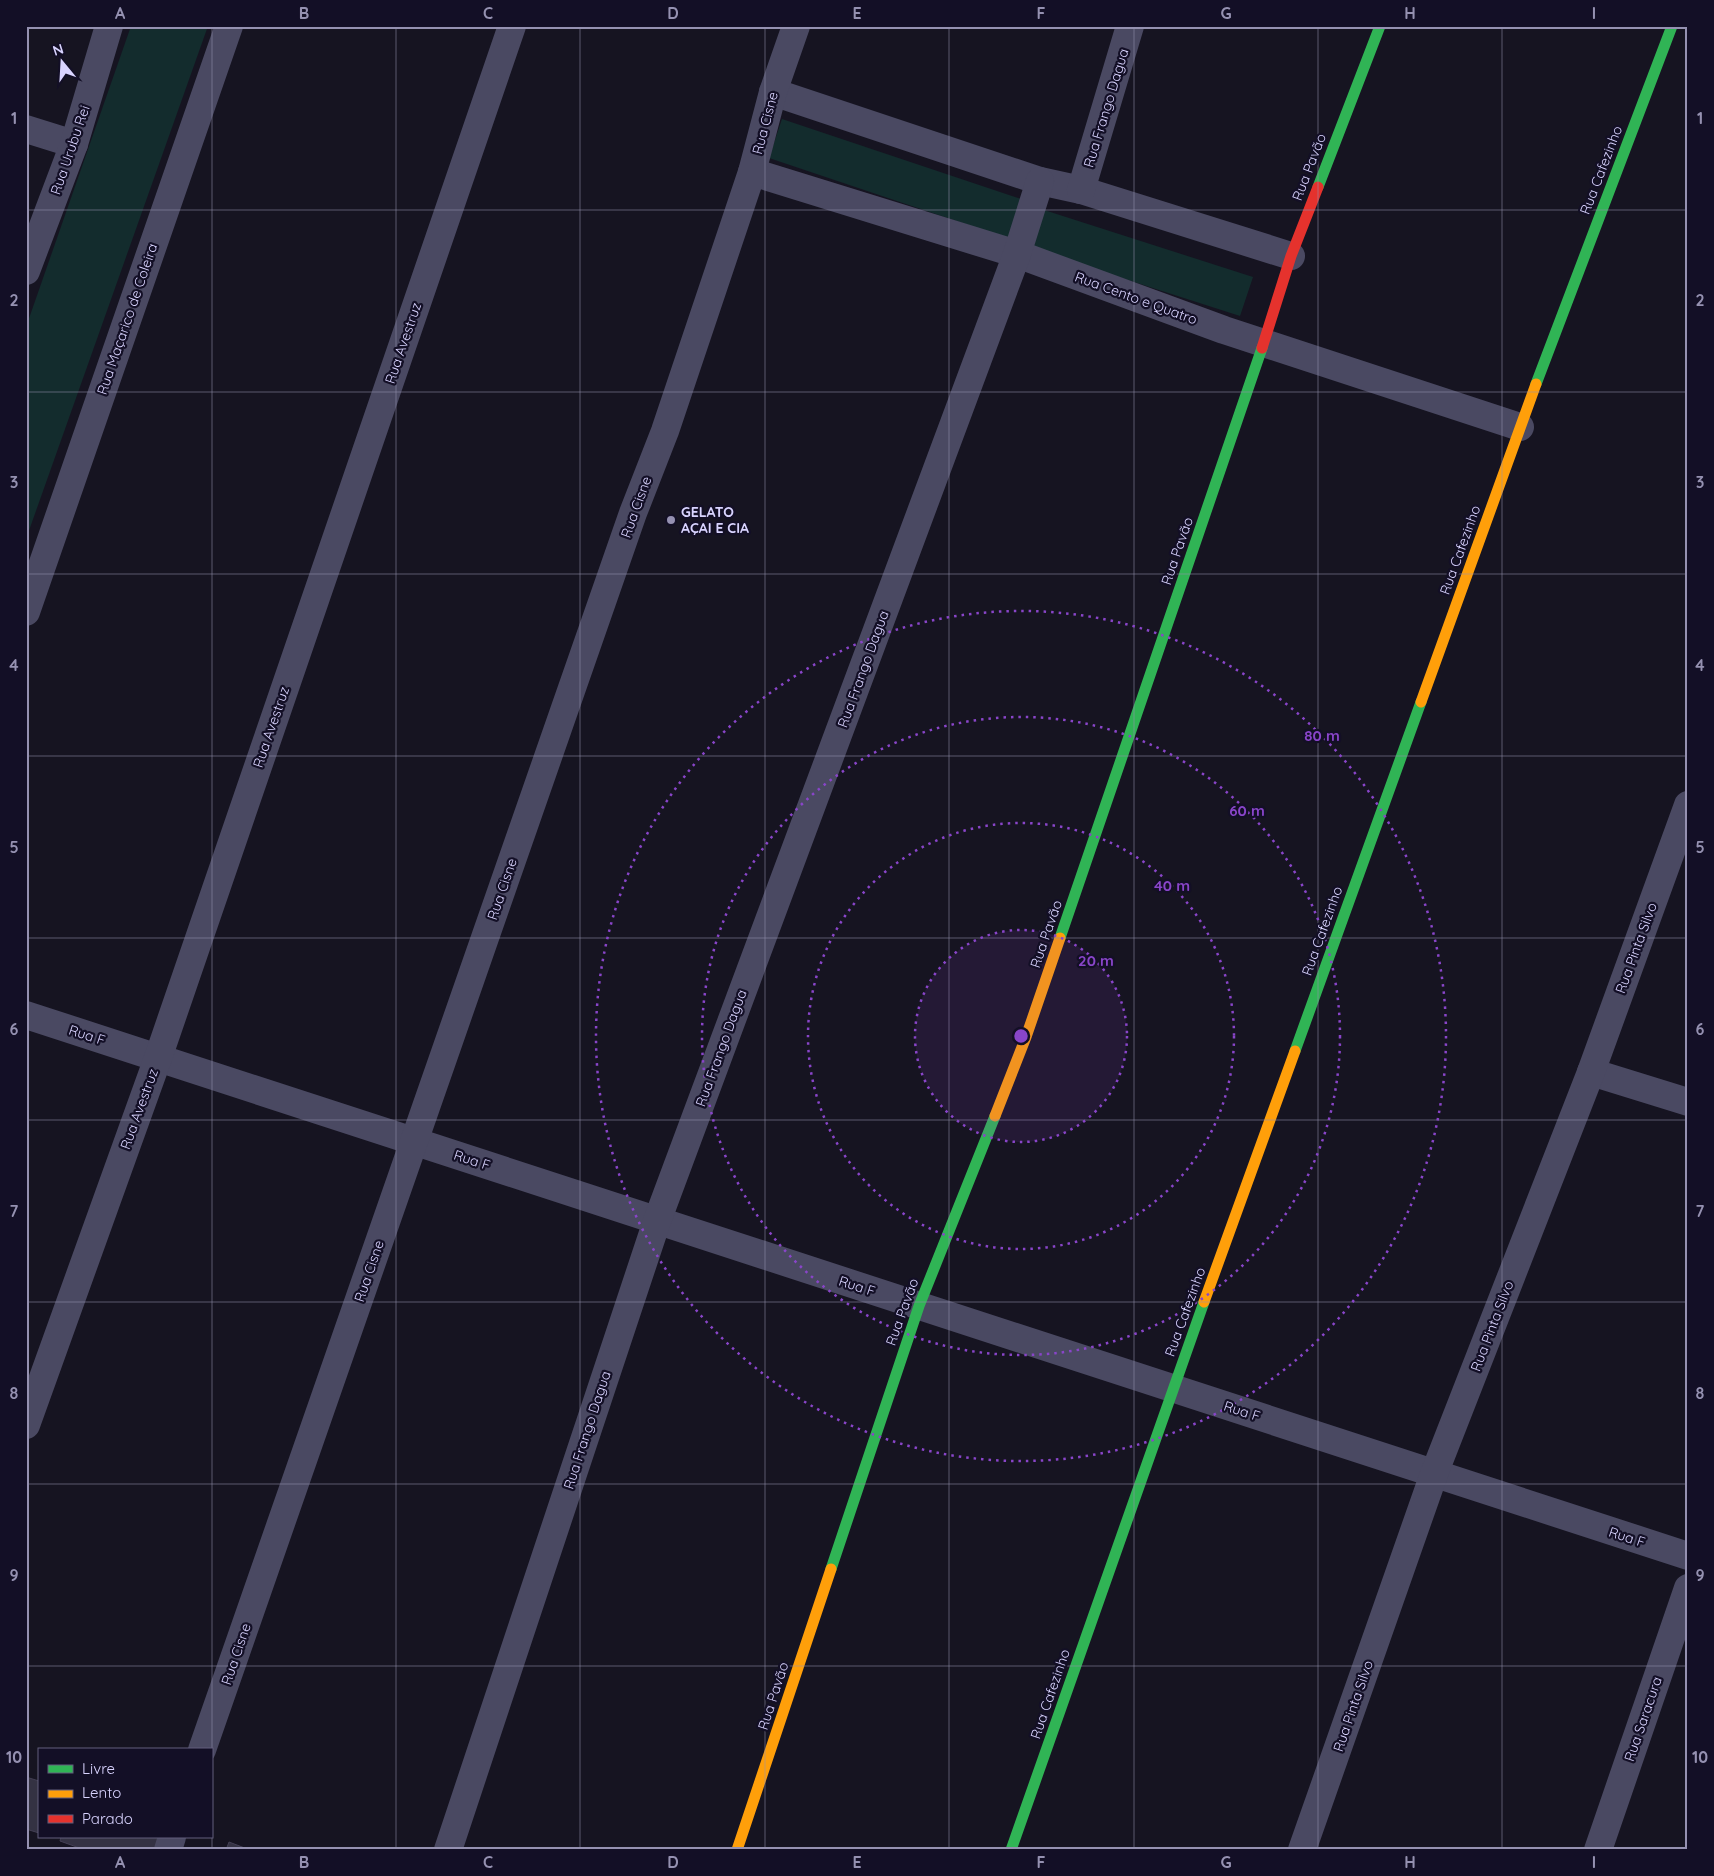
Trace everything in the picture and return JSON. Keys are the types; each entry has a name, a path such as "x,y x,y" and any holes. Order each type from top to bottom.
{"street":[{"name":"Rua Urubu Rei","path":"26,271 74,144 110,26"},
{"name":"Rua Maçarico de Coleira","path":"26,612 229,26"},
{"name":"Rua Avestruz","path":"26,1425 158,1058 512,26"},
{"name":"Rua Cisne","path":"203,1748 633,513 665,430 752,172 773,92 796,26"},
{"name":"Rua Frango Dagua","path":"1081,190 1130,26"},
{"name":"Rua Pavão","path":"737,1850 919,1306 1026,1037 1264,342 1291,256 1380,26"},
{"name":"Rua Cafezinho","path":"1011,1850 1173,1389 1520,427 1672,26"},
{"path":"773,92 1040,181 1081,190 1291,256"},
{"path":"26,129 74,144"},
{"name":"Rua Cento e Quatro","path":"752,172 1017,254 1224,330 1520,427"},
{"name":"Rua Frango Dagua","path":"448,1850 657,1221 1017,254 1040,181"},
{"name":"Rua Pinta Silvo","path":"1302,1850 1434,1474 1591,1072 1688,805"},
{"name":"Rua F","path":"26,1015 1688,1556"},
{"path":"1591,1072 1688,1102"},
{"name":"Rua Saracura","path":"1598,1850 1688,1588"},
{"path":"168,1850 172,1838"}],"green space":[{"path":"131,26 208,26 26,539 26,327"},
{"path":"782,119 1027,201 1013,240 769,158"},
{"path":"1041,209 1253,277 1240,316 1028,248"}],"building":[{"path":"26,1777 38,1781 38,1833 26,1829"},
{"path":"61,1838 161,1838 157,1850 85,1850 60,1841"},
{"path":"229,1842 250,1850 226,1850"}],"traffic: fast":[{"path":"1318,187 1380,26"},
{"path":"1536,384 1672,26"},
{"path":"1060,938 1262,348"},
{"path":"1295,1051 1421,702"},
{"path":"831,1569 919,1306 995,1116"},
{"path":"1011,1850 1204,1302"}],"traffic: slow":[{"path":"1421,702 1536,384"},
{"path":"995,1116 1026,1037 1060,938"},
{"path":"1204,1302 1295,1051"},
{"path":"737,1850 831,1569"}],"traffic: jam":[{"path":"1262,348 1291,256 1318,187"}],"place":[{"name":"GELATO AÇAI E CIA","path":"671,520"}]}
